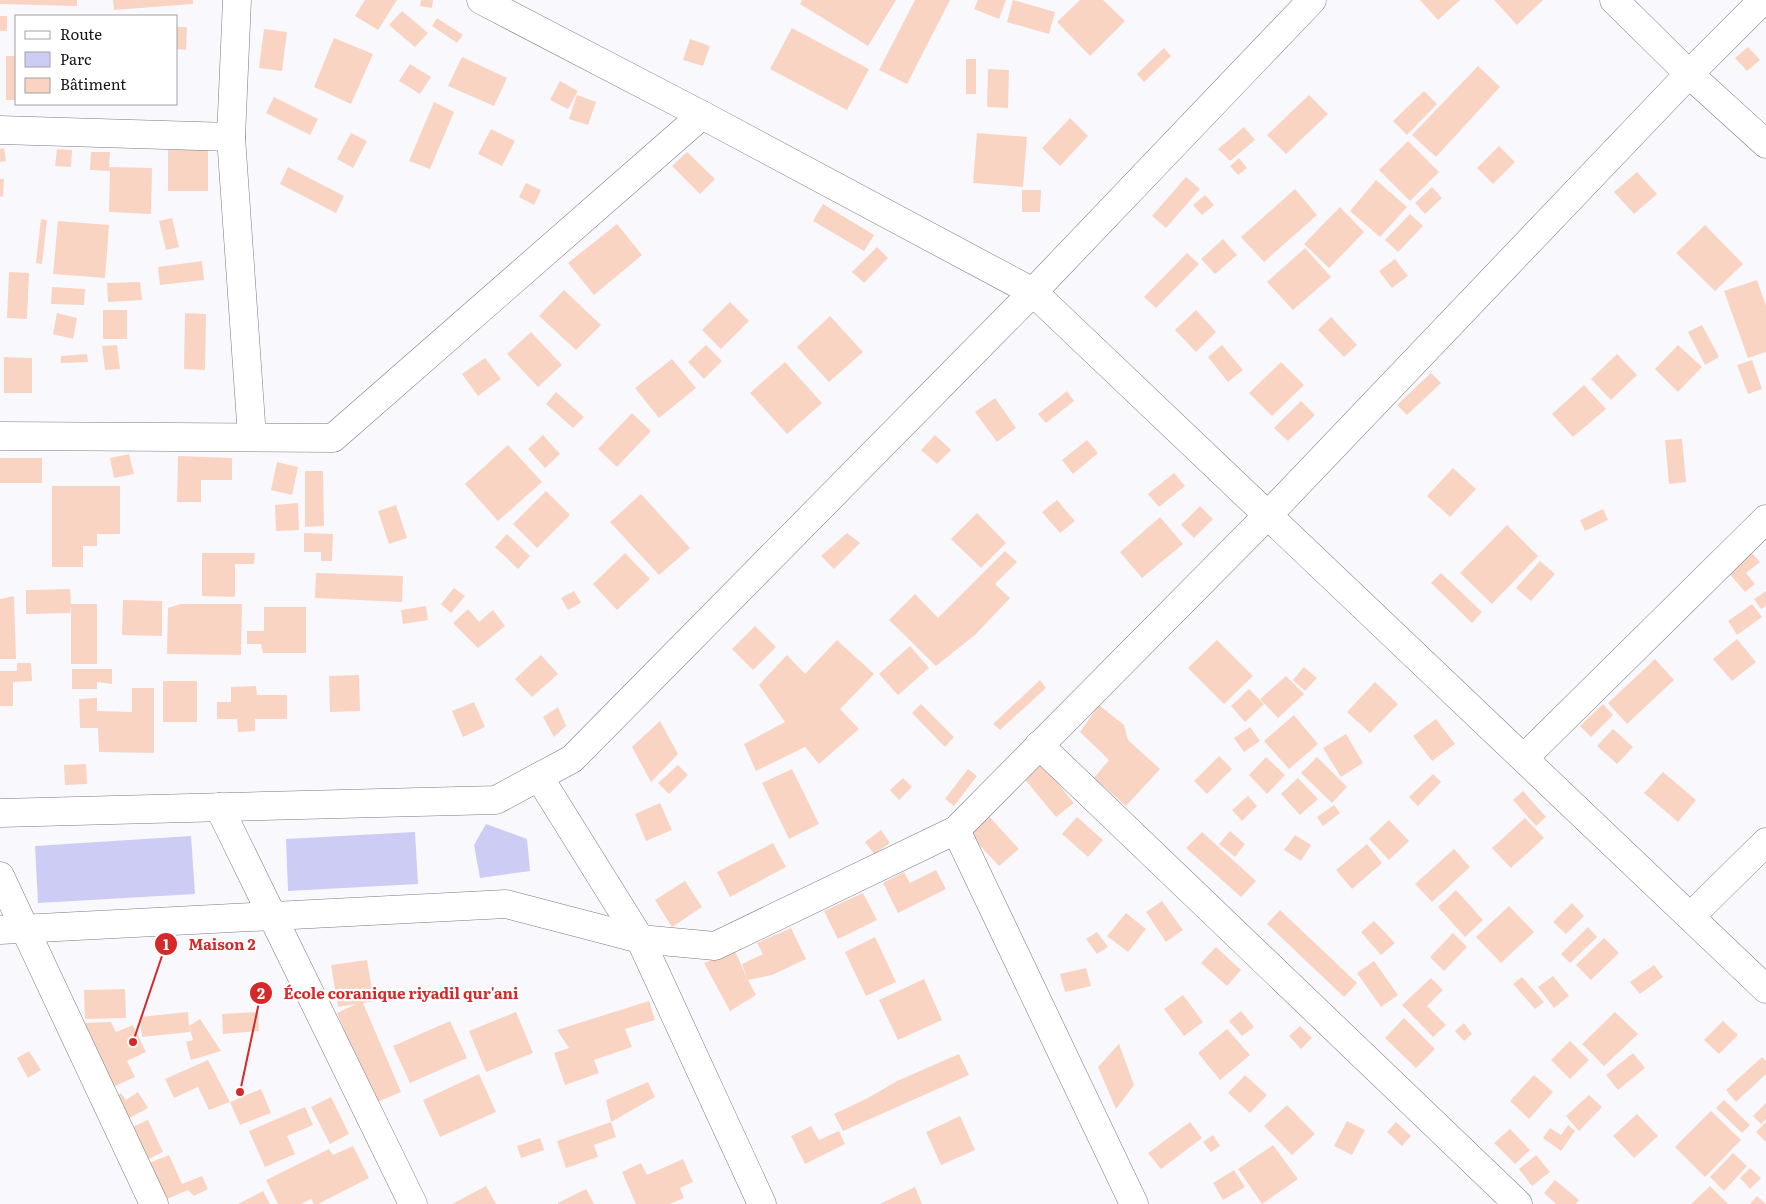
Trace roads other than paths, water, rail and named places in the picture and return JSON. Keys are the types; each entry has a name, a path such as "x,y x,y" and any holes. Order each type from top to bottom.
{"street":[{"path":"237,0 231,137 252,437"},
{"path":"481,0 702,115 1033,292 1766,988"},
{"path":"0,813 496,800 572,759 1033,292 1312,0"},
{"path":"1614,0 1689,74 1766,144"},
{"path":"12,929 506,904 640,939 715,946 956,830 1268,514 1689,74 1764,0"},
{"path":"0,436 333,438 702,115"},
{"path":"0,130 231,137"},
{"path":"1524,758 1766,519"},
{"path":"1039,745 1518,1204"},
{"path":"540,777 640,939 762,1204"},
{"path":"219,807 414,1204"},
{"path":"956,830 1134,1204"},
{"path":"1690,916 1766,842"},
{"path":"0,876 12,929 154,1204"}],"place":[{"name":"Maison 2","path":"133,1042"},
{"name":"École coranique riyadil qur'ani","path":"240,1092"}]}
